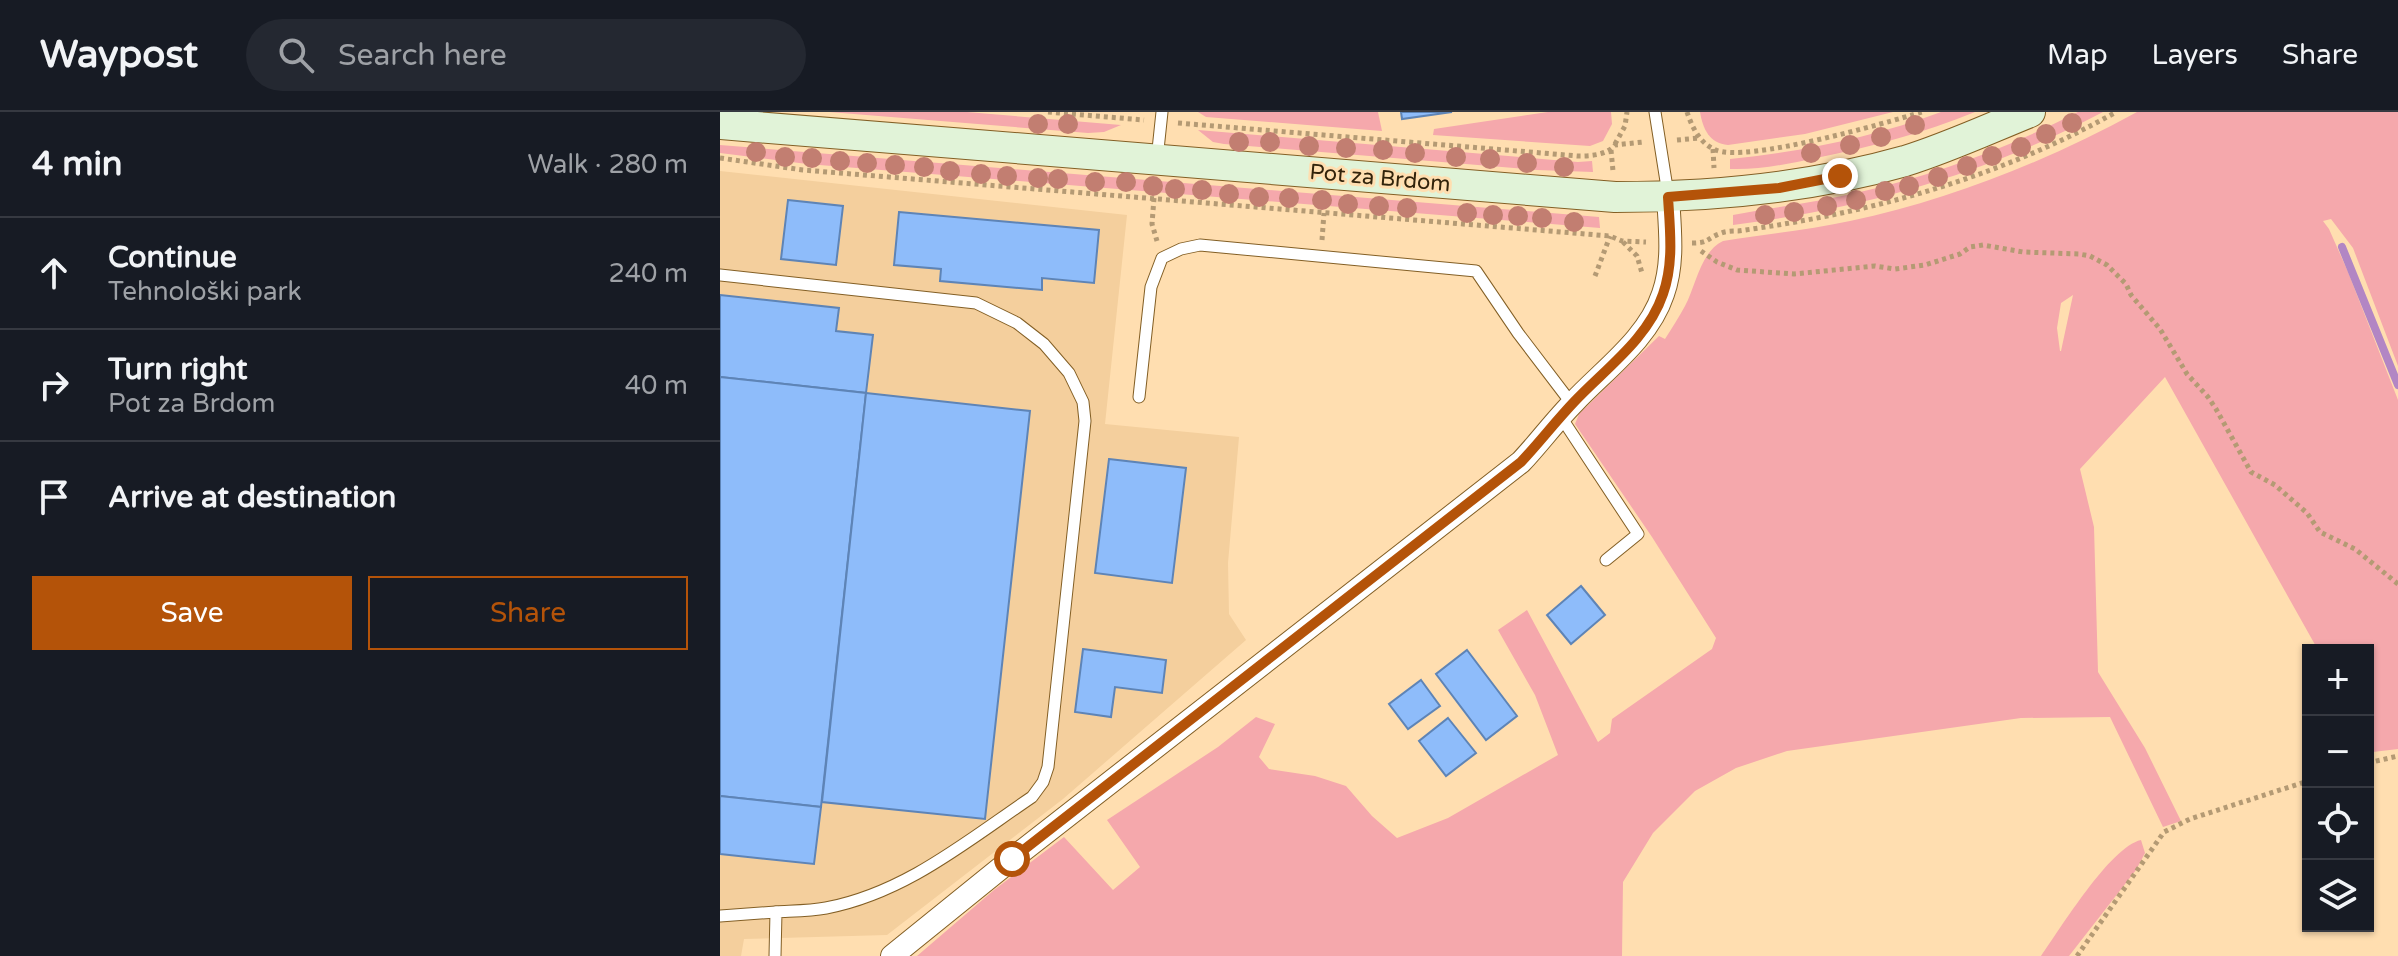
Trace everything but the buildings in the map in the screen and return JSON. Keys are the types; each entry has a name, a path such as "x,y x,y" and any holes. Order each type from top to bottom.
{"main road":[{"name":"Pot za Brdom","path":"720,124 1615,197 1668,197 1779,188 1905,161 2030,112"}],"street":[{"path":"892,956 1521,462 1651,321 1659,305 1670,265 1668,197"}],"lane":[{"path":"1157,159 1162,112"},
{"path":"1655,112 1668,197"},
{"path":"1139,397 1151,287 1162,258 1181,249 1200,245 1476,271 1566,410 1638,534 1606,560"},
{"path":"720,275 976,303 1017,323 1044,344 1069,373 1083,402 1085,421 1050,751 1043,782 1032,797 919,875 873,894 825,908 720,916"},
{"path":"775,956 776,912"}],"path":[{"path":"1048,112 1128,119"},
{"path":"1612,168 1613,147 1625,126 1627,112"},
{"path":"1687,112 1700,138 1713,149 1730,153 1810,141 1922,112"},
{"name":"Pot za Brdom","path":"1198,125 1578,156 1595,155 1634,143"},
{"path":"1686,139 1700,138"},
{"path":"1713,149 1714,165"},
{"name":"Pot za Brdom","path":"720,158 803,170 1610,236 1619,240 1647,242"},
{"path":"1152,224 1154,198"},
{"path":"1717,222 1718,234"},
{"path":"1618,229 1619,240"},
{"path":"1595,276 1610,236"},
{"path":"1701,251 1737,270 1794,274 1875,266 1895,269 1925,265 1983,245 2023,252 2090,256 2107,265 2126,284 2131,295 2160,329 2187,374 2216,409 2251,472 2275,485 2307,513 2320,532 2355,549 2398,584"},
{"path":"2374,762 2398,756"},
{"path":"2077,956 2164,832 2190,819 2302,783"}],"shaded area":[{"path":"829,112 967,112 1121,125 1104,132 1088,133"},
{"path":"1198,112 1378,112 1382,131 1206,117"},
{"path":"1548,112 1611,112 1612,124 1603,141 1590,146 1433,135 1434,129"},
{"path":"1700,112 1893,112 1805,134 1728,145 1721,144 1708,134"},
{"path":"1941,112 1975,112 1917,133 1856,149 1773,166 1730,169 1730,159 1837,142"},
{"path":"2078,112 2103,112 2015,153 1923,185 1829,209 1733,225 1733,215 1844,196 1944,168 2026,137"},
{"path":"2137,112 2398,112 2398,366 2353,248 2331,219 2323,221 2348,272 2398,400 2398,749 2374,752 2374,644 2315,644 2165,377 2080,469 2094,527 2098,672 2145,748 2181,821 2163,827 2110,717 2021,718 1787,751 1736,768 1695,791 1653,833 1623,882 1622,956 917,956 994,890 1064,837 1113,890 1140,867 1107,820 1218,747 1256,717 1275,724 1259,757 1269,769 1315,776 1346,786 1372,816 1397,838 1448,818 1558,755 1535,695 1498,630 1527,610 1598,742 1610,733 1612,719 1712,649 1716,638 1575,424 1579,414 1659,336 1665,339 1685,306 1709,253 1723,241 1834,224 1924,202 1997,177 2068,147","holes":["2073,295 2060,351 2057,328 2061,303"]},
{"path":"1198,130 1592,161 1593,172 1224,144 1213,142"},
{"path":"720,145 1599,217 1600,228 807,164 720,153"},
{"path":"720,171 1127,215 1105,424 1239,437 1228,563 1229,614 1246,640 1063,799 887,935 744,939 741,956 720,956"},
{"path":"2141,840 2145,853 2136,870 2069,956 2041,956 2101,872 2115,857"}],"waterway":[{"path":"2342,247 2398,385"}],"route":[{"path":"1012,859 1521,462 1651,321 1663,294 1670,265 1668,197 1779,188 1840,176"}]}
